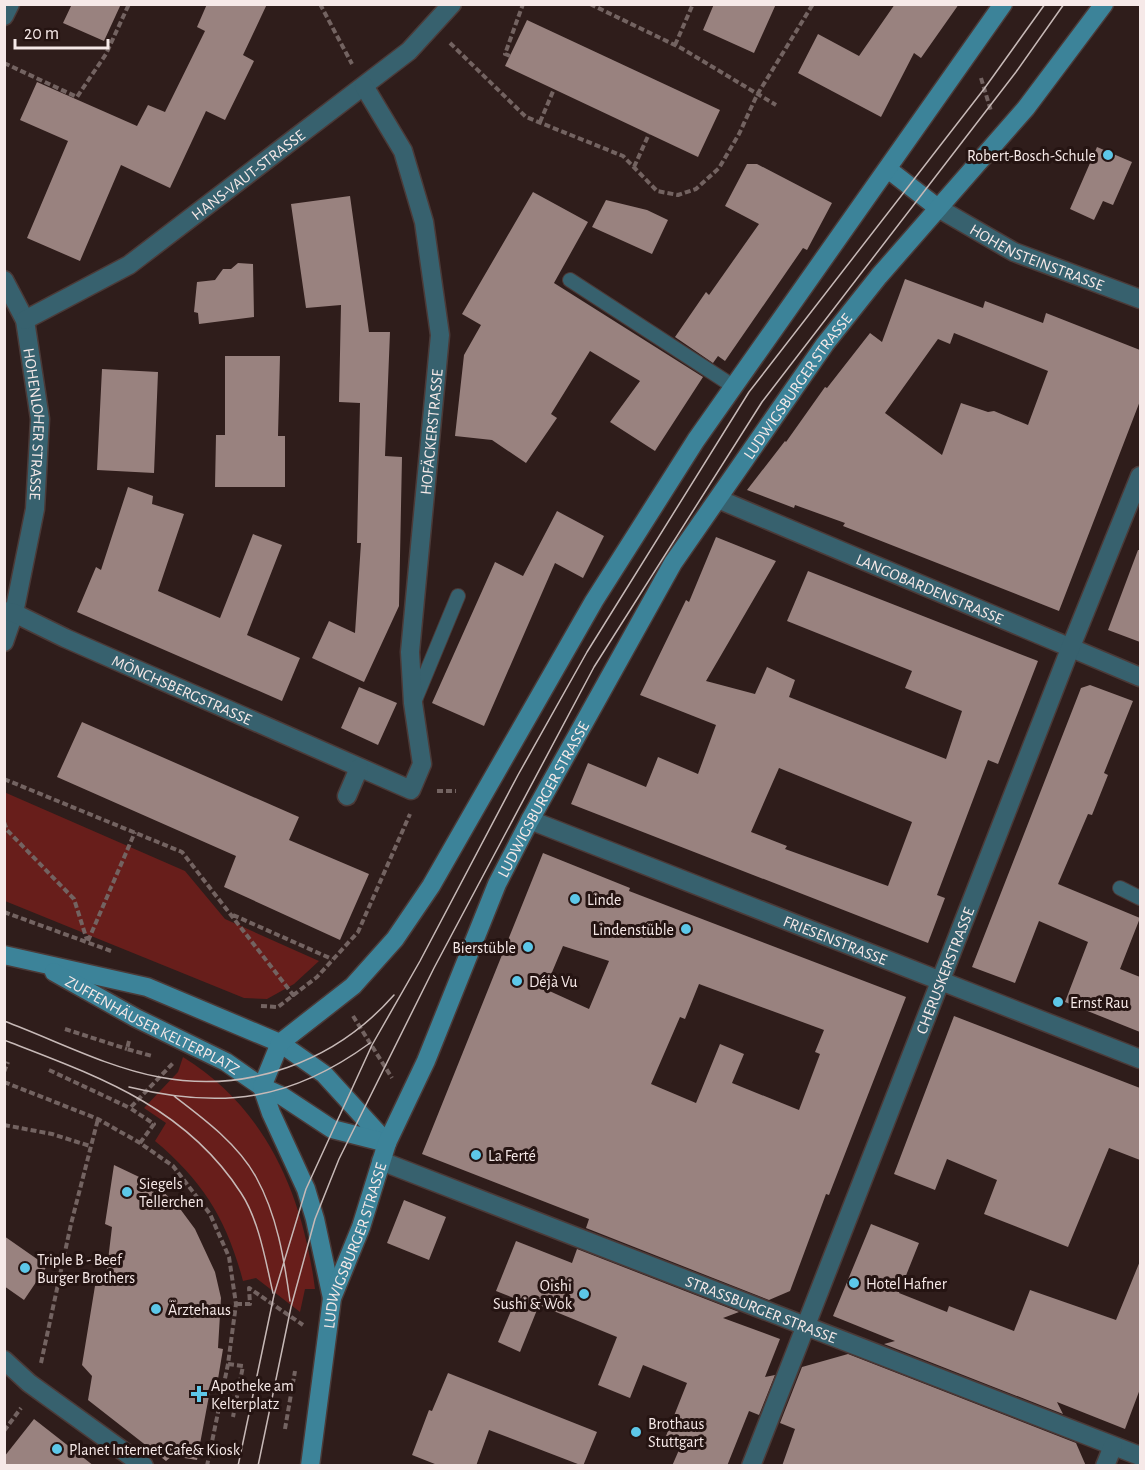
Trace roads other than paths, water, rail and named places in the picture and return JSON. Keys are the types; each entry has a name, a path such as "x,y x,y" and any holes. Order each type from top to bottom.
{"main road":[{"path":"332,1298 306,1189 262,1088 280,1043 353,986 379,960 431,886 594,601 733,386 889,170 1004,4"},
{"name":"LUDWIGSBURGER STRASSE","path":"310,1466 332,1298 361,1227 387,1143 426,1061 497,884 530,820 673,563 825,344 938,208 1026,108 1104,4"},
{"path":"889,170 938,208"},
{"name":"ZUFFENHÄUSER KELTERPLATZ","path":"4,956 107,976 147,987 280,1043 324,1074 387,1143"},
{"name":"ZUFFENHÄUSER KELTERPLATZ","path":"42,965 136,1018 197,1046 262,1088 282,1096 332,1129 387,1143"}],"street":[{"path":"4,16 10,4"},
{"name":"HANS-VAUT-STRASSE","path":"26,320 129,264 409,51 452,4"},
{"name":"HOFÄCKERSTRASSE","path":"364,86 403,151 424,222 440,336 410,651 413,703 422,764 411,790"},
{"name":"HOHENSTEINSTRASSE","path":"938,208 1014,252 1140,299"},
{"name":"HOHENLOHER STRASSE","path":"4,280 26,320 40,419 35,509 4,642"},
{"name":"CHERUSKERSTRASSE","path":"751,1466 1140,476"},
{"name":"LANGOBARDENSTRASSE","path":"718,499 1070,650 1140,677"},
{"name":"MÖNCHSBERGSTRASSE","path":"10,612 411,790"},
{"path":"347,796 359,768"},
{"name":"FRIESENSTRASSE","path":"530,820 1140,1059"},
{"name":"STRASSBURGER STRASSE","path":"381,1161 1140,1456"},
{"path":"4,1360 29,1383 144,1466"},
{"path":"1105,1466 1113,1446"}],"lane":[{"path":"570,280 733,386"},
{"path":"413,703 458,596"},
{"path":"1120,888 1140,898"}],"tram line":[{"path":"238,1466 274,1295 306,1189 372,1045 420,961 518,775 587,652 749,392 984,89 1045,4"},
{"path":"258,1466 291,1307 315,1219 339,1159 434,968 594,667 762,402 1016,72 1064,4"},
{"path":"4,1021 100,1060 139,1073 192,1081 225,1081 287,1068 317,1055 345,1038 371,1018 394,995"},
{"path":"4,1040 105,1081 166,1116 193,1137 219,1163 247,1204 261,1242 273,1293"},
{"path":"129,1087 195,1098 256,1095 313,1077 370,1043"},
{"path":"174,1096 230,1143 256,1177 274,1222 290,1301"}],"place":[{"name":"Robert-Bosch-Schule","path":"1108,155"},
{"name":"Linde","path":"575,899"},
{"name":"Lindenstüble","path":"686,929"},
{"name":"Bierstüble","path":"528,947"},
{"name":"Déjà Vu","path":"517,981"},
{"name":"Ernst Rau","path":"1058,1002"},
{"name":"La Ferté","path":"476,1155"},
{"name":"Siegels Tellerchen","path":"127,1192"},
{"name":"Triple B - Beef Burger Brothers","path":"25,1268"},
{"name":"Hotel Hafner","path":"854,1283"},
{"name":"Oishi Sushi & Wok","path":"584,1294"},
{"name":"Ärztehaus","path":"156,1309"},
{"name":"Apotheke am Kelterplatz","path":"199,1394"},
{"name":"Brothaus Stuttgart","path":"636,1432"},
{"name":"Planet Internet Cafe& Kiosk","path":"57,1449"}]}
